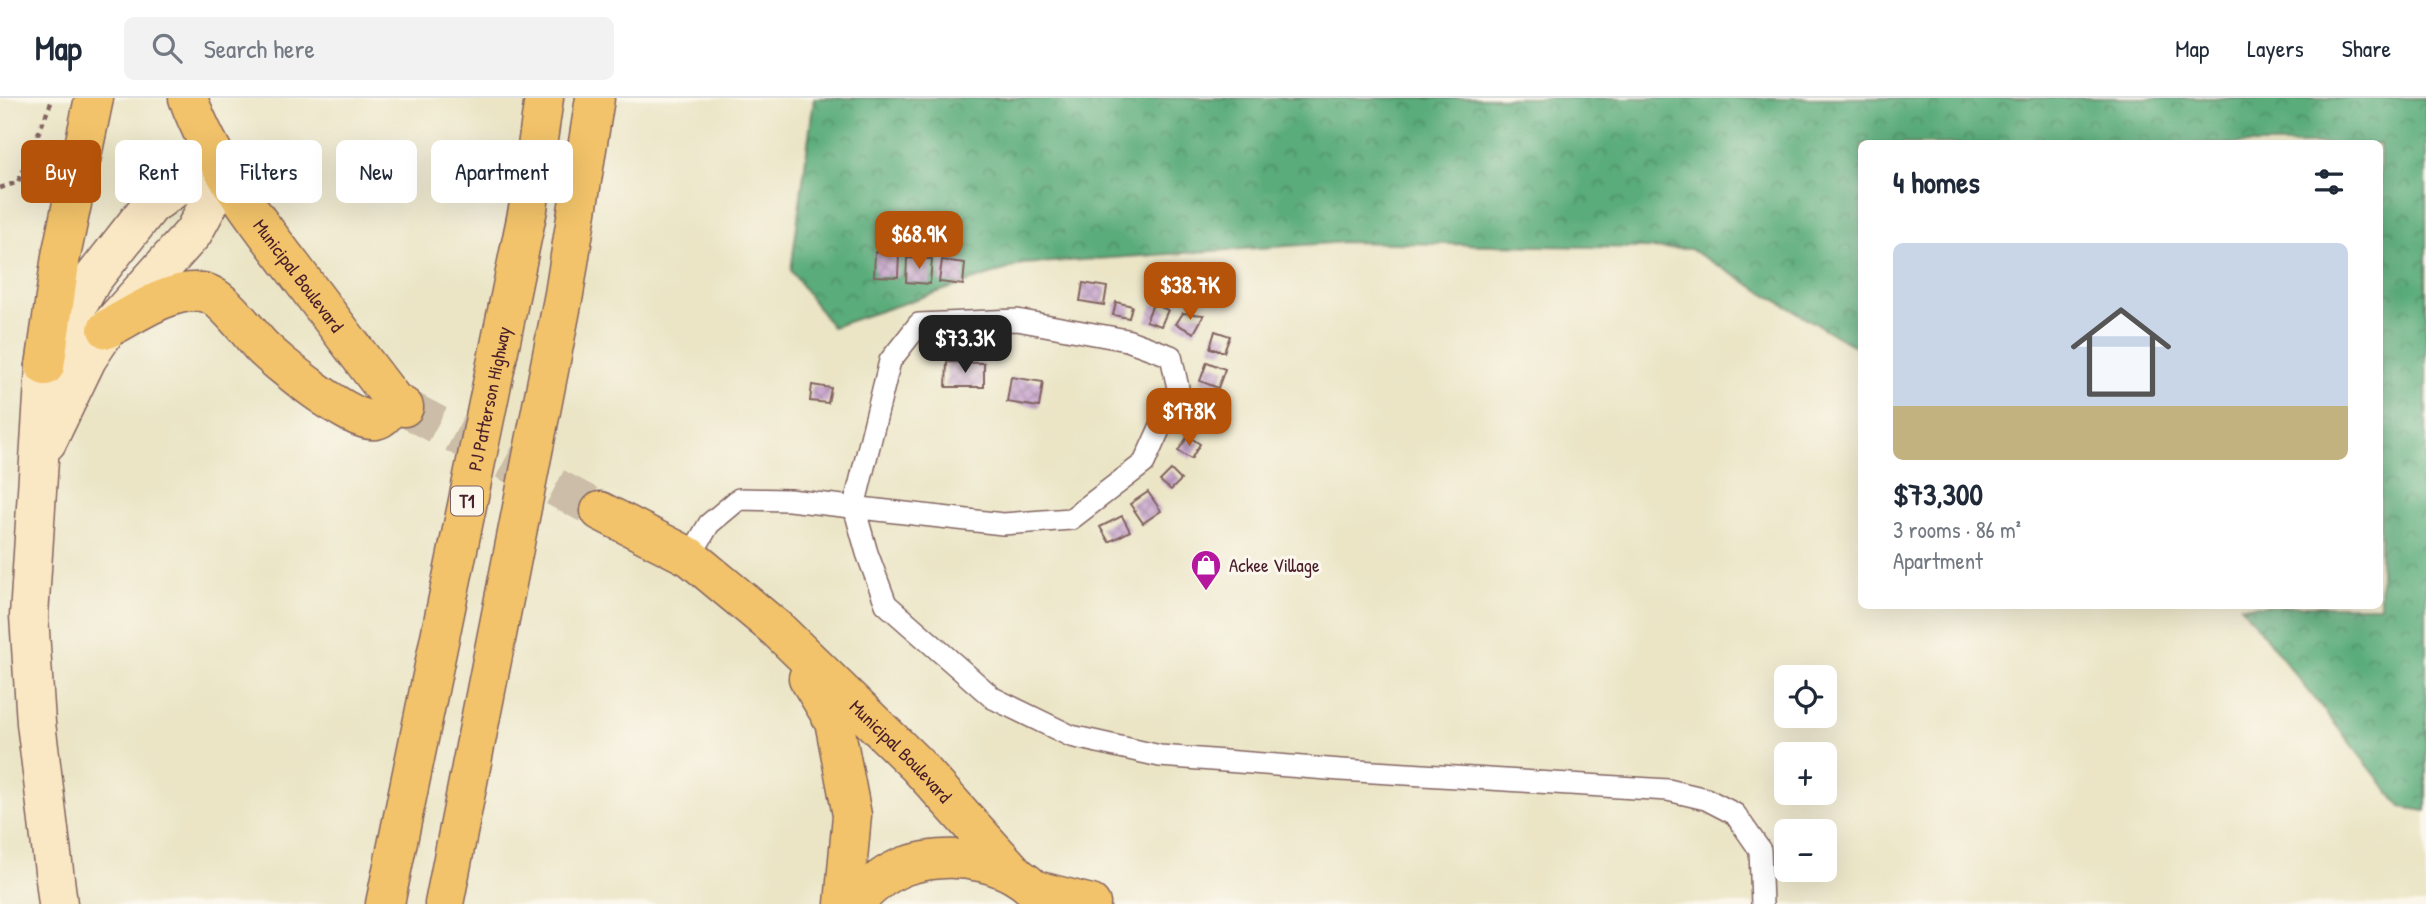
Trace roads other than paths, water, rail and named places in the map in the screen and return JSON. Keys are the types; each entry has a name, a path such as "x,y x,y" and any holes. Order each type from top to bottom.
{"main road":[{"path":"45,366 61,256 93,98"},
{"name":"Municipal Boulevard","path":"188,98 194,116 216,157"},
{"name":"PJ Patterson Highway","path":"385,904 528,209 544,98"},
{"path":"444,904 564,294 595,98"},
{"name":"Municipal Boulevard","path":"107,329 168,299 202,292 215,296 262,347 294,375 354,416 369,421 376,420 399,404 245,203"},
{"name":"Municipal Boulevard","path":"600,511 690,557 778,630 917,765 1033,890"},
{"name":"Municipal Boulevard","path":"778,630 834,721 852,815 844,904"},
{"path":"854,904 869,887 904,866 942,858 982,861 1033,890 1091,904"}],"street":[{"path":"58,904 36,723 29,616 45,366 92,280 150,206 178,186 216,176"},
{"path":"38,459 88,359 107,329 193,233 216,191"}],"lane":[{"path":"690,557 709,524 739,499 789,500 854,507 1003,524 1072,519 1144,463 1178,388 1171,356 1127,340 1017,320 919,324 890,361 854,507 886,604 993,698 1071,736 1160,756 1668,790 1706,799 1735,814 1760,850 1762,904"}],"tunnel":[{"path":"404,407 600,511"}],"place":[{"name":"Ackee Village","path":"1206,592"}]}
